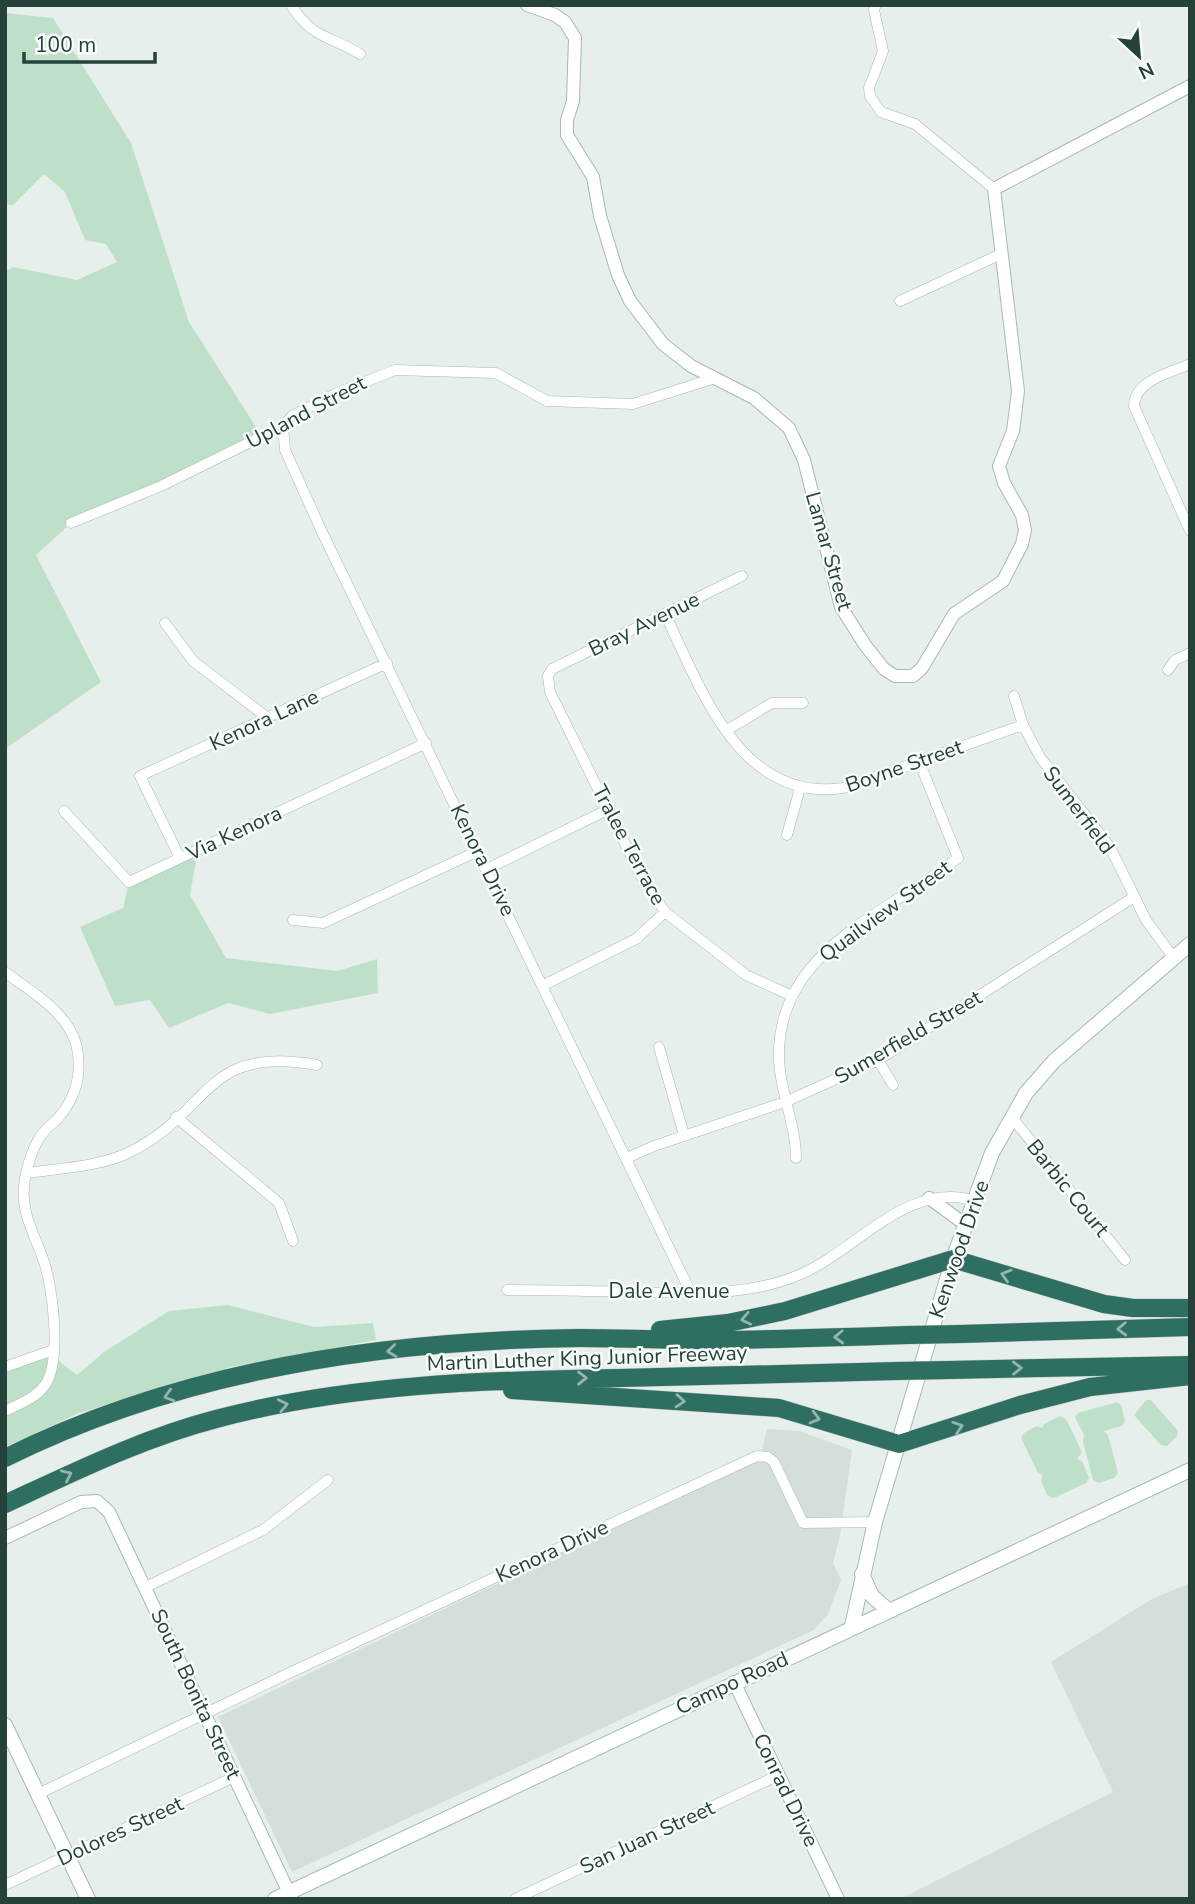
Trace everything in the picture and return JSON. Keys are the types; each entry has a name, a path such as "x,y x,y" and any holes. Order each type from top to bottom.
{"highway":[{"path":"578,1338 728,1323 774,1313 953,1259 1104,1304 1133,1308 1190,1308"},
{"name":"Martin Luther King Junior Freeway","path":"5,1458 146,1402 209,1384 296,1364 436,1346 578,1338 726,1340 1190,1327"},
{"name":"Martin Luther King Junior Freeway","path":"5,1504 117,1453 216,1419 327,1397 440,1385 527,1380 1190,1365"},
{"path":"440,1385 779,1408 899,1444 1020,1405 1090,1387 1190,1376"}],"main road":[{"name":"Kenwood Drive","path":"852,1626 875,1522 953,1259 992,1153 1026,1093 1054,1061 1190,944"},
{"name":"Campo Road","path":"275,1899 291,1895 733,1682 1190,1470"},
{"path":"862,1574 872,1596 888,1610"},
{"path":"5,1725 88,1899"}],"street":[{"path":"291,5 311,29 328,41 360,54"},
{"name":"Lamar Street","path":"527,5 555,15 565,22 575,38 573,101 566,120 567,135 593,177 600,216 614,264 630,301 663,344 712,379 754,398 773,412 798,442 841,607 884,669 895,676 913,676 931,656 942,631 954,614 1003,581 1022,544 1023,516 999,472 1000,461 1013,431 1017,408 994,188"},
{"path":"876,5 874,10 883,51 869,88 875,105 881,112 915,124 994,188 1190,86"},
{"path":"900,301 1001,254"},
{"path":"1190,364 1143,386 1135,397 1135,410 1190,531"},
{"name":"Upland Street","path":"71,523 161,486 283,426 292,416 368,378 395,370 496,373 547,401 633,404 712,379"},
{"name":"Kenora Drive","path":"283,426 285,450 691,1293"},
{"path":"1179,508 1190,503"},
{"name":"Bray Avenue","path":"548,676 552,669 742,576"},
{"name":"Boyne Street","path":"665,614 700,689 727,730 760,770 800,788 843,788 1023,725"},
{"path":"165,623 193,661 269,719"},
{"path":"1168,670 1175,660 1190,653"},
{"name":"Kenora Lane","path":"180,859 140,776 387,663"},
{"name":"Tralee Terrace","path":"548,676 550,692 641,876 665,912 746,975 792,996"},
{"name":"Sumerfield","path":"1014,696 1023,725 1055,780 1110,847 1133,897 1173,957"},
{"path":"727,730 772,703 803,703"},
{"name":"Via Kenora","path":"64,811 129,882 426,743"},
{"name":"Quailview Street","path":"796,1158 796,1141 785,1102 779,1045 792,996 803,976 826,949 958,858 919,761"},
{"path":"787,835 800,788"},
{"path":"487,869 610,809"},
{"path":"293,920 310,924 323,923 478,851"},
{"name":"Sumerfield Street","path":"627,1158 684,1135 785,1102 878,1060 1133,897"},
{"path":"544,985 636,939 665,912"},
{"path":"5,972 55,1011 66,1023 76,1045 80,1074 72,1097 40,1136 23,1189 26,1215 44,1261 52,1303 53,1350 50,1375 34,1395 5,1411"},
{"path":"659,1047 684,1135"},
{"path":"27,1173 93,1163 132,1151 176,1117 218,1079 247,1065 277,1060 317,1065"},
{"path":"878,1060 893,1085"},
{"name":"Barbic Court","path":"1011,1116 1125,1260"},
{"path":"176,1117 279,1203 293,1241"},
{"name":"Dale Avenue","path":"507,1290 734,1293 802,1274 906,1208 929,1198 961,1196 975,1200"},
{"path":"929,1198 966,1225"},
{"path":"5,1367 53,1350"},
{"name":"Kenora Drive","path":"204,1715 757,1456 768,1457 774,1462 803,1523 875,1522"},
{"path":"146,1587 263,1531 328,1480"},
{"name":"South Bonita Street","path":"5,1538 80,1502 97,1501 109,1512 291,1895"},
{"name":"Conrad Drive","path":"733,1682 838,1899"},
{"path":"38,1794 204,1715"},
{"name":"San Juan Street","path":"514,1899 779,1775"},
{"name":"Dolores Street","path":"5,1885 234,1777"}],"shaded area":[{"path":"767,1429 799,1431 852,1450 840,1536 833,1563 841,1580 828,1614 814,1630 292,1872 218,1717 760,1458"},
{"path":"1190,1583 1190,1899 900,1899 1113,1792 1051,1662 1152,1599"}],"green space":[{"path":"5,13 53,18 131,143 189,322 263,438 71,523 36,555 101,682 5,749 5,272 13,267 77,280 117,262 106,244 85,240 65,192 44,174 12,206 5,203"},
{"path":"198,850 190,895 226,958 337,971 377,959 378,993 270,1014 228,1003 169,1028 150,1000 115,1006 80,927 123,908 129,882"},
{"path":"228,1305 314,1327 373,1323 376,1340 231,1367 79,1413 5,1447 5,1362 43,1349 77,1375 104,1352 169,1311"},
{"path":"1146,1400 1151,1400 1178,1431 1177,1436 1167,1446 1161,1445 1134,1415"},
{"path":"1117,1402 1121,1405 1125,1421 1122,1426 1104,1431 1108,1435 1118,1473 1114,1478 1099,1483 1093,1480 1083,1442 1084,1435 1075,1417 1078,1413"},
{"path":"1060,1416 1066,1419 1082,1452 1077,1459 1082,1461 1089,1478 1086,1483 1054,1498 1047,1495 1041,1480 1043,1475 1038,1473 1021,1438 1024,1433 1037,1426 1042,1428 1044,1424"}]}
